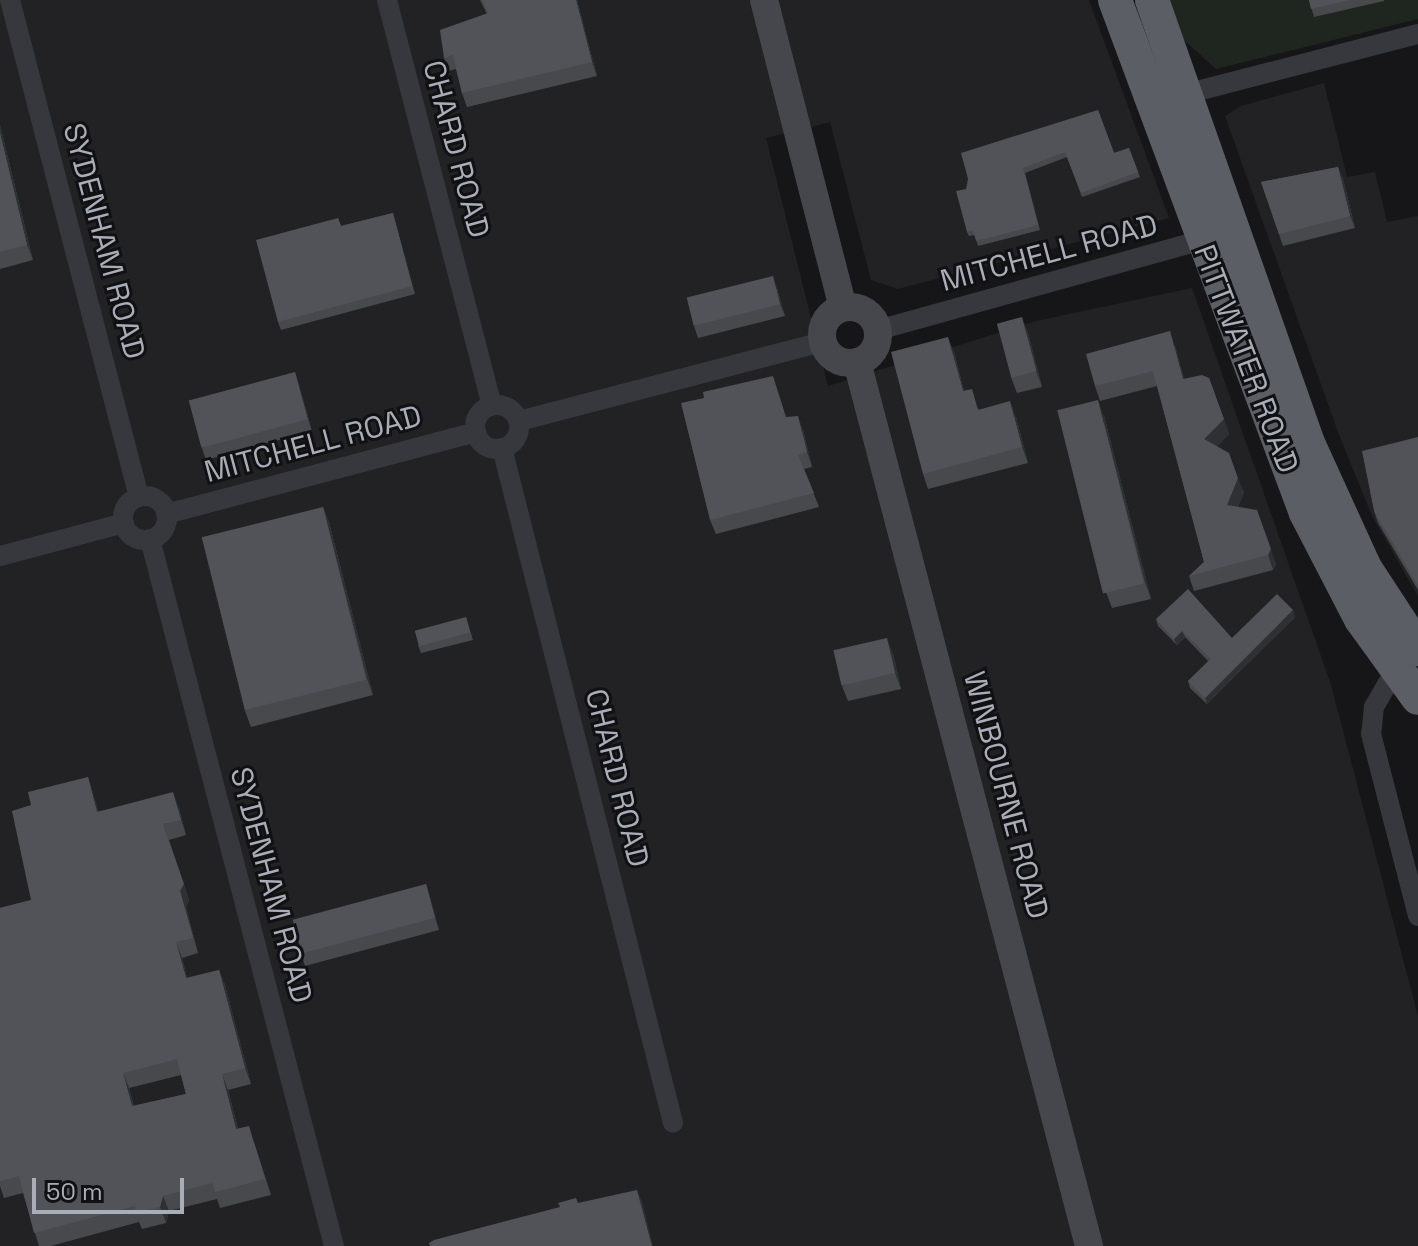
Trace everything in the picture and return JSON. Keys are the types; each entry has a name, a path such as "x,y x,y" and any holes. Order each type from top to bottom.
{"highway":[{"name":"PITTWATER ROAD","path":"1115,0 1201,242 1311,526 1355,608 1407,659"},
{"name":"PITTWATER ROAD","path":"1152,0 1188,93 1308,443 1407,659 1418,698"}],"main road":[{"path":"764,0 843,307"},
{"path":"843,307 869,313 878,330 874,350 857,362 839,361 823,342 824,324 843,307"},
{"name":"WINBOURNE ROAD","path":"857,362 1089,1246"}],"street":[{"name":"SYDENHAM ROAD","path":"10,0 139,497"},
{"name":"CHARD ROAD","path":"387,0 492,405"},
{"path":"1151,105 1418,34"},
{"name":"MITCHELL ROAD","path":"878,330 1201,242 1234,229"},
{"path":"519,421 823,342"},
{"path":"492,405 508,407 519,421 516,439 502,448 486,446 476,432 479,415 492,405"},
{"name":"MITCHELL ROAD","path":"166,514 476,432"},
{"name":"CHARD ROAD","path":"502,448 673,1123"},
{"path":"139,497 155,500 166,514 162,531 150,539 134,538 124,523 126,507 139,497"},
{"path":"0,556 124,523"},
{"name":"SYDENHAM ROAD","path":"150,539 334,1246"},
{"path":"1407,659 1374,707 1371,734 1418,916"}],"shaded area":[{"path":"0,0 1089,0 1169,218 898,289 871,280 830,122 766,138 828,386 1036,321 1192,288 1331,685 1418,1016 1418,1246 0,1246"},
{"path":"1169,0 1418,0 1418,19 1216,69 1184,40"},
{"path":"1324,83 1347,177 1375,172 1387,222 1418,216 1418,596 1372,516 1338,432 1225,116 1241,106"}],"building":[{"path":"482,0 576,0 592,62 462,93 453,55 444,58 440,30 488,13"},
{"path":"1309,0 1350,0 1311,9"},
{"path":"1098,110 1114,153 1129,148 1138,172 1081,193 1065,152 1023,168 1038,225 976,241 973,230 967,232 956,191 966,189 968,179 961,153"},
{"path":"0,133 27,245 0,252"},
{"path":"1338,167 1350,216 1279,234 1261,182"},
{"path":"393,213 412,286 278,322 256,240 338,218 341,226"},
{"path":"773,276 780,304 694,326 687,298"},
{"path":"1022,317 1036,371 1011,378 997,324"},
{"path":"1170,331 1183,379 1202,375 1209,378 1224,419 1204,439 1229,453 1238,478 1227,505 1257,510 1271,549 1268,555 1189,576 1204,562 1153,371 1095,386 1086,354"},
{"path":"948,337 963,391 972,389 978,410 1010,401 1022,447 923,474 891,352"},
{"path":"295,372 308,419 201,448 189,400"},
{"path":"773,376 786,417 798,416 807,452 798,455 814,493 710,520 681,403 704,398 703,392"},
{"path":"1098,400 1144,583 1103,594 1057,410"},
{"path":"1418,437 1418,586 1374,511 1362,451"},
{"path":"323,507 366,680 245,710 202,537"},
{"path":"1188,589 1232,638 1277,594 1293,610 1205,698 1188,681 1211,659 1182,631 1174,639 1156,619"},
{"path":"466,617 470,632 419,646 415,631"},
{"path":"887,638 895,673 842,685 833,650"},
{"path":"88,777 97,812 173,792 181,820 163,824 184,884 180,891 193,938 176,942 186,978 219,970 245,1068 222,1074 236,1129 249,1126 265,1179 215,1192 212,1183 163,1196 160,1207 136,1213 135,1206 34,1233 19,1176 0,1181 0,908 31,900 12,811 31,805 28,792","holes":["177,1059 186,1094 132,1106 123,1073"]},
{"path":"426,884 435,918 302,954 293,920"},
{"path":"637,1190 652,1246 430,1246 429,1243 560,1207 558,1203 576,1198 578,1203"}]}
